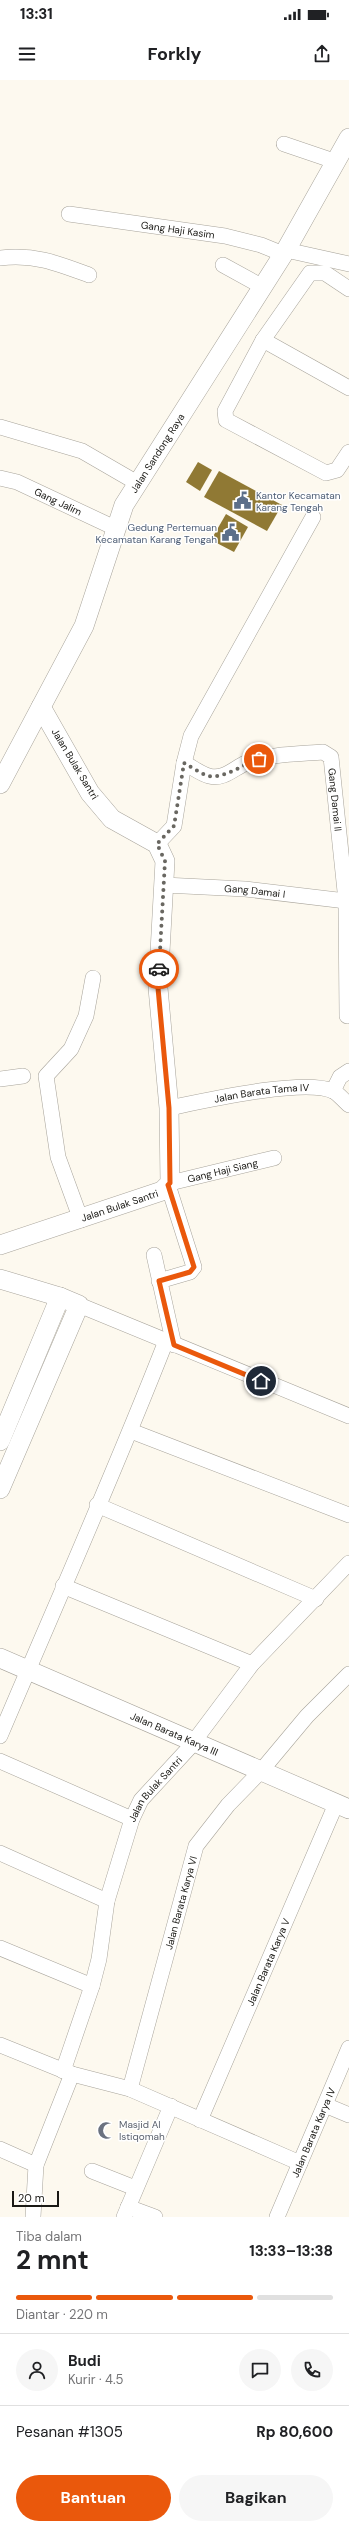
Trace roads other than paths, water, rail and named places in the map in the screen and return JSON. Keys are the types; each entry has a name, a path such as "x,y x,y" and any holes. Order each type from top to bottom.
{"street":[{"name":"Jalan Sandong Raya","path":"0,784 84,626 115,528 124,505 285,252 337,162 349,138"},
{"path":"284,144 337,162"},
{"name":"Gang Haji Kasim","path":"69,214 225,236 285,252 349,264"},
{"path":"0,258 17,256 45,259 88,276"},
{"path":"223,265 263,286"},
{"path":"349,289 325,273 310,273 263,340 225,411 226,420 326,473 337,470 349,452"},
{"path":"263,340 349,388"},
{"path":"0,427 82,451 138,484"},
{"name":"Gang Jalim","path":"0,478 17,482 115,528"},
{"path":"159,1281 190,1272 194,1267 169,1184 169,1108 158,988 165,861 157,844 174,826 184,763 191,736 312,517"},
{"name":"Jalan Bulak Santri","path":"41,707 90,793 112,819 157,844"},
{"name":"Gang Damai II","path":"184,763 209,776 215,776 225,775 237,770 244,763 259,759 323,752 331,757 346,901"},
{"name":"Gang Damai I","path":"164,885 245,889 346,901"},
{"path":"346,901 347,1016"},
{"path":"81,1220 58,1157 46,1076 71,1049 86,1016 93,978"},
{"path":"349,1071 340,1077 333,1091 349,1105"},
{"path":"0,1079 23,1076"},
{"name":"Jalan Barata Tama IV","path":"169,1108 238,1094 307,1087 333,1091"},
{"name":"Gang Haji Siang","path":"169,1184 274,1158"},
{"name":"Jalan Bulak Santri","path":"0,1245 81,1220 162,1191 169,1184"},
{"path":"0,1736 97,1505 170,1343 154,1256"},
{"path":"0,1279 60,1297 349,1416"},
{"path":"0,1441 60,1297"},
{"path":"0,1489 79,1305"},
{"path":"130,1431 349,1515"},
{"path":"97,1505 316,1599"},
{"name":"Jalan Bulak Santri","path":"33,2217 36,2165 67,2072 92,1986 99,1959 107,1901 132,1819 141,1800 194,1742 252,1664 349,1563"},
{"path":"63,1586 252,1664"},
{"name":"Jalan Barata Karya III","path":"0,1658 343,1807"},
{"name":"Jalan Barata Karya VI","path":"130,2089 196,1846 228,1805 262,1771 307,1716 349,1675"},
{"path":"0,1761 132,1819"},
{"name":"Jalan Barata Karya V","path":"200,2120 343,1807"},
{"path":"0,1852 107,1901"},
{"path":"0,1948 92,1986"},
{"path":"0,2045 67,2072 130,2089 300,2163"},
{"name":"Jalan Barata Karya IV","path":"276,2217 349,2048"},
{"path":"325,2105 349,2115"},
{"path":"155,2217 126,2212 171,2106"},
{"path":"0,2149 36,2165"},
{"path":"92,2171 135,2188"}],"place":[{"name":"Kantor Kecamatan Karang Tengah","path":"243,501"},
{"name":"Gedung Pertemuan Kecamatan Karang Tengah","path":"230,533"},
{"name":"Masjid Al Istiqomah","path":"106,2130"}]}
